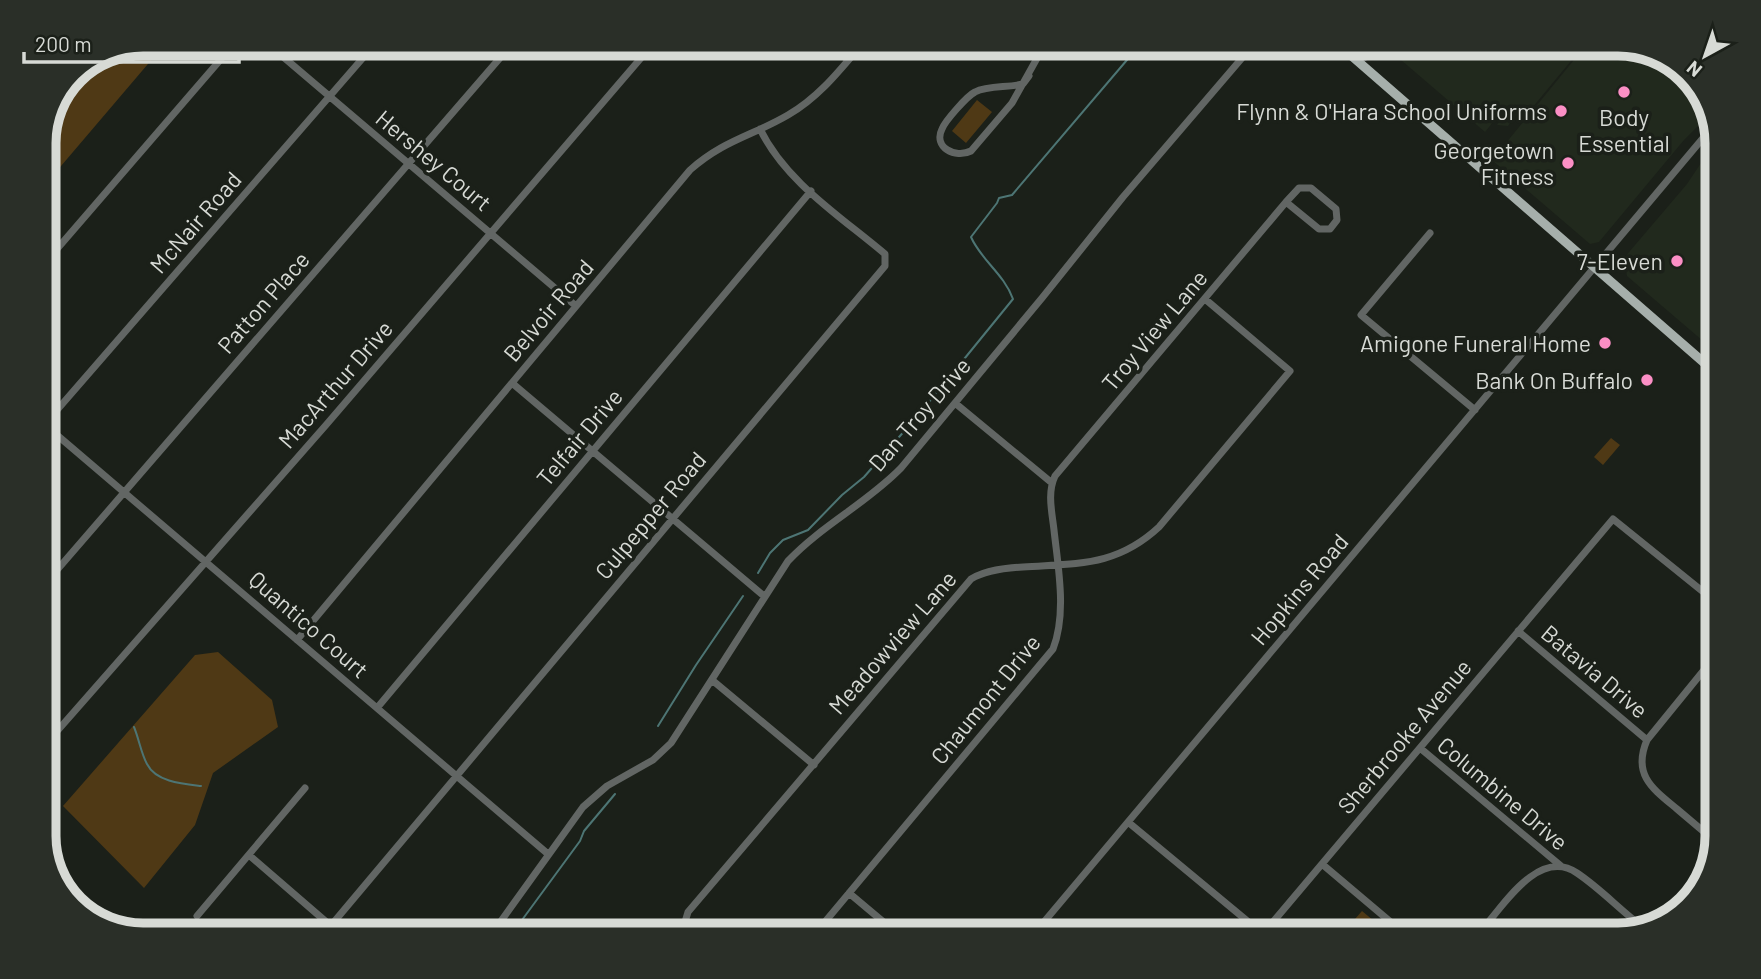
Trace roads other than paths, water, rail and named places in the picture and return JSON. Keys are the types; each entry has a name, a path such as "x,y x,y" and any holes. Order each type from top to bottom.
{"main road":[{"path":"1352,56 1705,364"}],"street":[{"path":"56,250 224,56"},
{"name":"Hershey Court","path":"282,56 576,306"},
{"name":"McNair Road","path":"56,411 365,56"},
{"name":"Patton Place","path":"56,571 502,56"},
{"name":"MacArthur Drive","path":"56,732 643,56"},
{"path":"844,56 848,60"},
{"name":"Belvoir Road","path":"297,640 690,170 717,149 802,106 822,89 852,56"},
{"path":"1029,76 1023,84 978,90 970,96 942,129 943,145 956,155 971,151 1012,103 1029,76 1039,56"},
{"name":"Dan Troy Drive","path":"499,923 583,807 594,796 662,752 712,680 782,570 803,546 888,481 1244,56"},
{"path":"1358,61 1360,56"},
{"path":"1358,61 1366,56"},
{"name":"Culpepper Road","path":"334,923 885,266 885,254 784,167 769,148 760,129"},
{"name":"Hopkins Road","path":"1043,923 1705,136"},
{"name":"Troy View Lane","path":"1052,483 1062,468 1286,202 1299,188 1311,188 1336,209 1337,220 1330,229 1319,229 1286,202"},
{"name":"Telfair Drive","path":"377,708 811,191"},
{"path":"1430,233 1362,315 1475,410"},
{"name":"Meadowview Lane","path":"685,923 688,912 971,579 986,572 1109,558 1150,536 1290,371 1205,299"},
{"path":"512,383 764,596"},
{"path":"955,403 1052,483"},
{"name":"Quantico Court","path":"56,435 548,853"},
{"name":"Chaumont Drive","path":"824,923 1047,659 1059,629 1057,564 1050,492 1052,483"},
{"name":"Sherbrooke Avenue","path":"1272,923 1613,519 1705,593"},
{"name":"Batavia Drive","path":"1518,631 1647,740"},
{"path":"1705,669 1647,740 1642,765 1651,787 1705,833"},
{"path":"712,680 814,765"},
{"name":"Columbine Drive","path":"1420,748 1562,867 1577,872 1636,921"},
{"path":"197,916 305,789"},
{"path":"1128,822 1248,923"},
{"path":"249,855 328,923"},
{"path":"1322,864 1392,923"},
{"path":"1489,923 1529,877 1545,868 1562,867"},
{"path":"849,893 885,923"}],"waterway":[{"path":"758,573 770,553 783,540 808,530 864,477 1013,299 971,237 999,198 1012,195 1130,56"},
{"path":"658,726 743,596"},
{"path":"134,727 151,770 171,781 201,786"},
{"path":"520,923 580,841 584,831 615,794"}],"place":[{"name":"Body Essential","path":"1624,92"},
{"name":"Flynn & O'Hara School Uniforms","path":"1561,111"},
{"name":"Georgetown Fitness","path":"1568,163"},
{"name":"7-Eleven","path":"1677,261"},
{"name":"Amigone Funeral Home","path":"1605,343"},
{"name":"Bank On Buffalo","path":"1647,380"}]}
